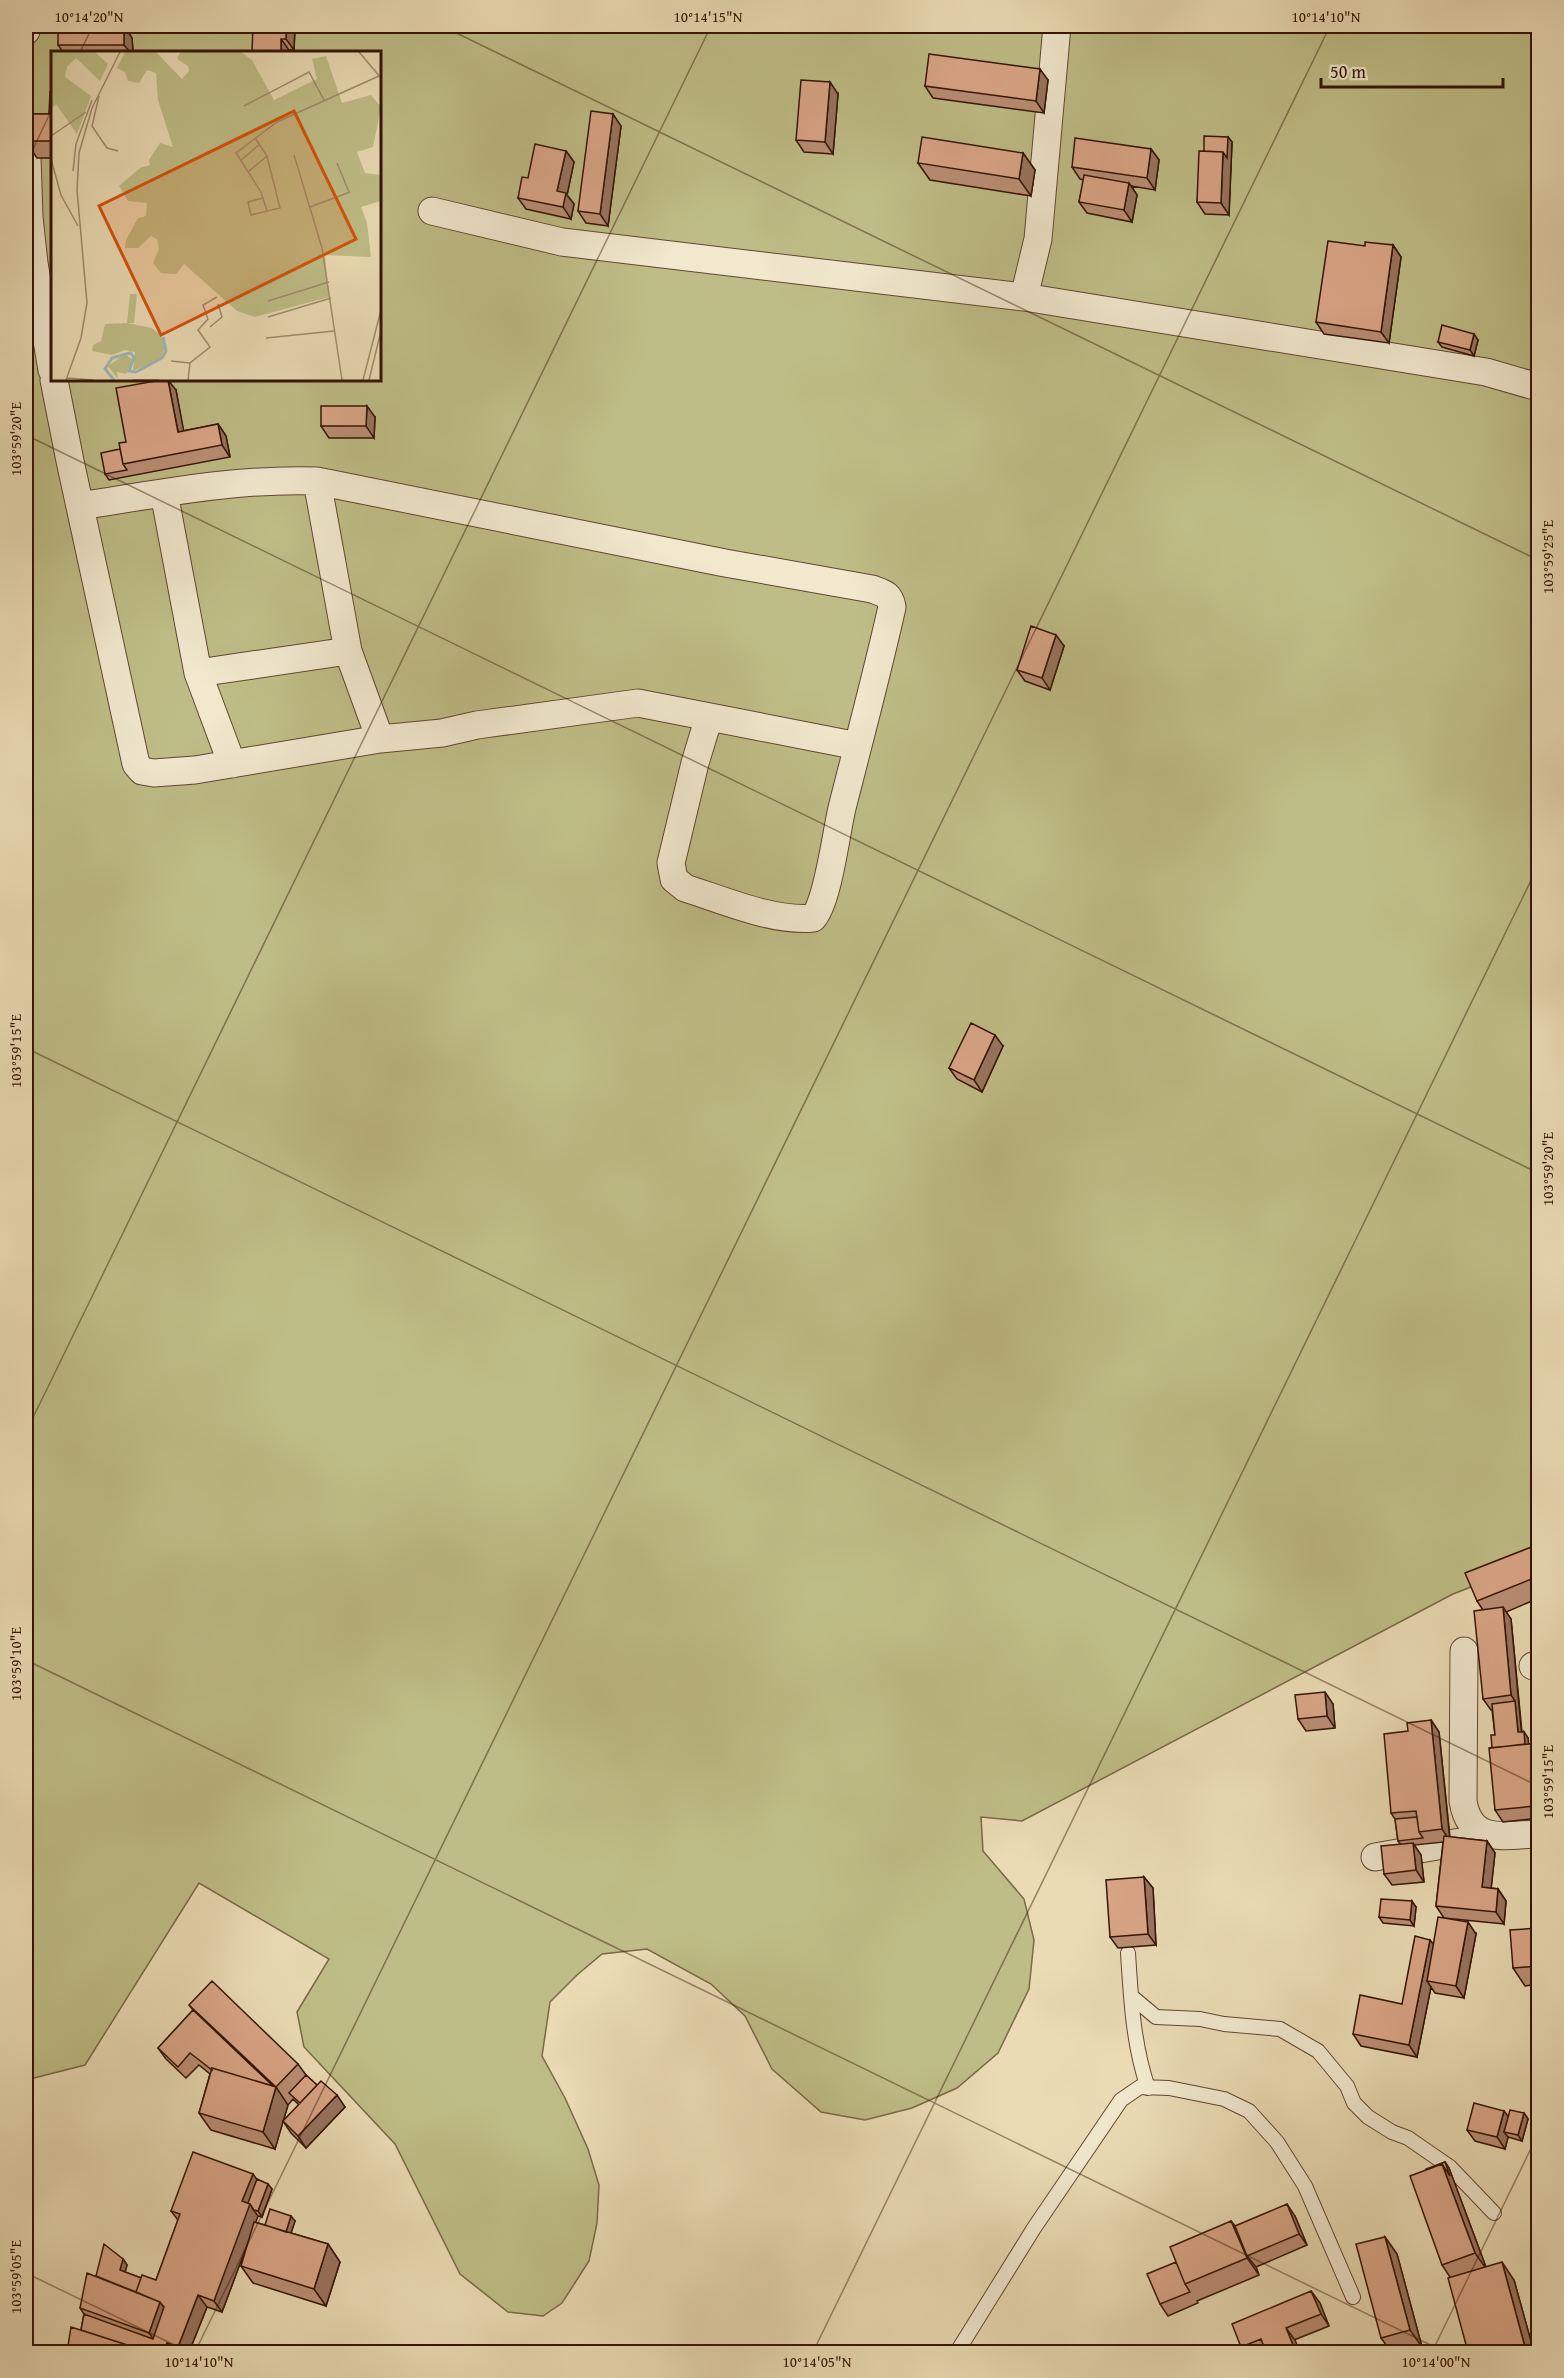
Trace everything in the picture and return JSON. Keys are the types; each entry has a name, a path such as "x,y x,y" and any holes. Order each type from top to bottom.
{"street":[{"path":"26,26 26,31"},
{"path":"1024,297 1038,239 1057,26"},
{"path":"26,126 32,252 51,364"},
{"path":"432,211 562,242 1024,297 1486,372 1539,387"},
{"path":"54,381 136,764 142,771 154,773 232,764 380,739 638,703 858,746"},
{"path":"80,506 266,481 317,481 885,593 891,598 892,607 817,913 813,918 798,920 788,918 685,888 674,879 671,863 695,763 709,717"},
{"path":"317,481 348,651 380,739"},
{"path":"164,493 198,673 232,764"},
{"path":"198,673 348,651"},
{"path":"1464,1651 1463,1801 1465,1814 1472,1825 1483,1834 1492,1836"},
{"path":"1375,1857 1492,1836 1539,1834"}],"lane":[{"path":"1128,1953 1132,2013 1141,2069 1148,2088"},
{"path":"1131,1996 1156,2017 1200,2019 1224,2024 1280,2029 1318,2051 1347,2086 1354,2103 1368,2117 1392,2132 1408,2138 1450,2167 1494,2213"},
{"path":"963,2350 1034,2228 1121,2100 1140,2088 1169,2088 1224,2099 1249,2111 1277,2142 1305,2186 1353,2297"}],"shaded area":[{"path":"26,26 1538,26 1538,1561 1453,1594 1022,1821 981,1817 983,1851 1024,1899 1034,1940 1029,1989 998,2053 957,2088 912,2108 865,2120 821,2112 772,2069 745,2016 711,1984 647,1949 602,1954 550,2002 542,2056 565,2098 588,2149 599,2185 597,2223 589,2261 562,2303 543,2316 508,2312 460,2274 395,2144 304,2047 297,2012 329,1959 199,1883 85,2065 26,2080"}],"building":[{"path":"124,26 124,45 58,45 58,27"},
{"path":"253,26 286,26 286,39 281,39 281,51 252,51"},
{"path":"929,54 1040,69 1036,101 925,86"},
{"path":"801,80 830,82 825,142 796,140"},
{"path":"50,92 51,114 49,114"},
{"path":"591,111 613,114 600,214 578,211"},
{"path":"26,114 51,114 51,141 26,141"},
{"path":"1204,136 1228,137 1227,158 1223,152 1204,151"},
{"path":"922,137 1023,153 1019,179 918,163"},
{"path":"1075,138 1151,149 1147,178 1072,167"},
{"path":"535,144 566,151 557,191 566,193 563,207 518,198 522,177 528,178"},
{"path":"1199,151 1223,152 1221,203 1197,202"},
{"path":"1084,175 1129,183 1124,210 1079,202"},
{"path":"1328,241 1365,246 1365,242 1393,245 1381,332 1316,322"},
{"path":"1442,325 1474,334 1470,350 1438,342"},
{"path":"168,381 178,432 218,424 222,445 123,464 119,443 126,442 116,388"},
{"path":"321,406 367,406 366,426 321,426"},
{"path":"120,449 123,464 127,470 105,474 101,453"},
{"path":"1031,626 1056,635 1042,678 1017,670"},
{"path":"971,1023 995,1035 974,1080 949,1068"},
{"path":"1539,1544 1539,1576 1477,1601 1465,1573"},
{"path":"1503,1607 1511,1695 1483,1699 1474,1611"},
{"path":"1325,1692 1327,1716 1298,1719 1295,1695"},
{"path":"1515,1701 1518,1732 1524,1732 1525,1744 1492,1748 1491,1735 1495,1735 1492,1704"},
{"path":"1431,1720 1442,1829 1419,1832 1416,1811 1391,1813 1384,1734 1408,1731 1407,1723"},
{"path":"1539,1743 1539,1785 1533,1786 1535,1806 1495,1810 1489,1748"},
{"path":"1417,1817 1419,1832 1423,1838 1398,1841 1395,1819"},
{"path":"1444,1836 1487,1841 1482,1887 1498,1889 1496,1912 1436,1906"},
{"path":"1413,1843 1416,1870 1384,1874 1381,1846"},
{"path":"1144,1877 1148,1934 1110,1937 1106,1880"},
{"path":"1381,1899 1412,1901 1410,1920 1379,1917"},
{"path":"1438,1917 1468,1922 1456,1986 1427,1981"},
{"path":"1539,1928 1539,1966 1513,1968 1510,1930"},
{"path":"1415,1936 1430,1940 1409,2045 1353,2034 1360,1995 1402,2004"},
{"path":"212,1981 298,2064 276,2087 189,2005"},
{"path":"193,2010 273,2086 212,2068 212,2070 190,2053 178,2067 158,2048"},
{"path":"212,2068 276,2087 263,2132 199,2113"},
{"path":"306,2075 317,2085 300,2103 289,2093"},
{"path":"321,2081 337,2095 298,2136 283,2121"},
{"path":"1474,2103 1504,2111 1497,2137 1467,2130"},
{"path":"1510,2110 1524,2113 1518,2135 1504,2132"},
{"path":"193,2152 253,2174 242,2201 250,2204 214,2301 198,2295 178,2347 167,2343 163,2352 149,2352 81,2330 84,2314 153,2339 164,2307 160,2302 136,2292 142,2275 156,2280 180,2214 171,2211"},
{"path":"1445,2162 1450,2176 1442,2164 1426,2170 1426,2169"},
{"path":"1442,2164 1475,2253 1442,2265 1410,2176"},
{"path":"257,2179 268,2184 258,2211 248,2203"},
{"path":"1287,2204 1299,2234 1247,2256 1235,2226"},
{"path":"270,2209 291,2216 286,2232 265,2225"},
{"path":"1231,2221 1247,2258 1185,2284 1170,2247"},
{"path":"254,2222 328,2244 314,2289 241,2266"},
{"path":"1385,2237 1410,2330 1381,2338 1356,2244"},
{"path":"104,2244 123,2259 120,2270 141,2278 136,2292 96,2276"},
{"path":"1176,2262 1190,2292 1160,2304 1147,2274"},
{"path":"1502,2262 1525,2347 1506,2352 1468,2352 1448,2278"},
{"path":"87,2273 160,2302 149,2333 80,2308"},
{"path":"1311,2291 1321,2314 1286,2328 1296,2352 1266,2352 1261,2339 1241,2347 1232,2324"},
{"path":"71,2327 149,2352 67,2352"},
{"path":"1370,2347 1372,2352 1352,2352"}]}
